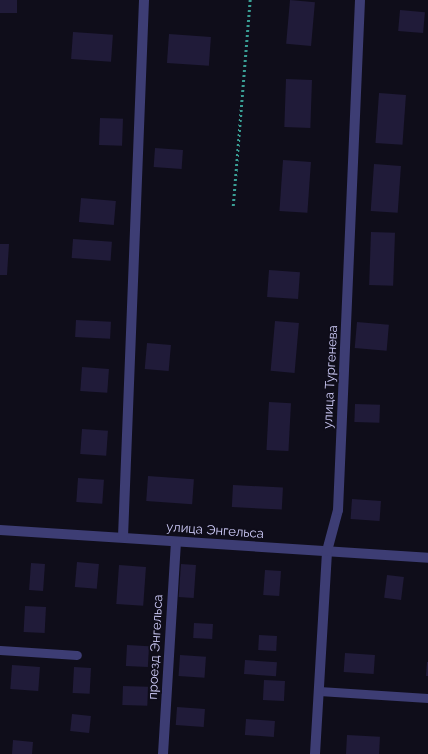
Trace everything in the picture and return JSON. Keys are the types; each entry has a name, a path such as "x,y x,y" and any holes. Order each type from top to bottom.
{"street":[{"path":"123,537 144,0"},
{"name":"улица Тургенева","path":"315,754 327,551 338,510 360,0"},
{"name":"улица Энгельса","path":"0,530 428,558"},
{"name":"проезд Энгельса","path":"163,754 176,542"}],"lane":[{"path":"0,650 77,655"},
{"path":"319,691 428,698"}],"path":[{"path":"233,206 250,0"}],"building":[{"path":"0,0 17,0 17,13 0,13"},
{"path":"290,0 315,2 311,46 286,44"},
{"path":"400,10 425,12 423,33 398,31"},
{"path":"73,32 113,35 111,62 71,59"},
{"path":"169,34 211,37 209,66 167,63"},
{"path":"286,79 312,80 310,128 284,127"},
{"path":"379,93 406,95 402,145 376,143"},
{"path":"100,118 123,119 122,146 99,145"},
{"path":"155,148 183,150 182,169 154,167"},
{"path":"283,160 311,162 307,213 279,211"},
{"path":"374,164 401,166 398,213 371,211"},
{"path":"81,198 116,201 114,225 79,222"},
{"path":"371,232 395,233 393,286 369,285"},
{"path":"73,239 112,242 111,261 72,258"},
{"path":"0,244 9,244 7,275 0,275"},
{"path":"269,270 300,272 298,299 267,297"},
{"path":"76,320 111,322 110,339 75,337"},
{"path":"275,321 299,323 295,373 271,371"},
{"path":"357,322 389,325 387,351 355,348"},
{"path":"147,343 171,345 169,371 145,369"},
{"path":"82,367 109,369 107,393 80,391"},
{"path":"269,402 291,403 288,451 266,450"},
{"path":"355,404 380,405 379,423 354,422"},
{"path":"82,429 108,431 106,456 80,454"},
{"path":"148,476 194,479 192,504 146,501"},
{"path":"78,478 104,480 102,504 76,502"},
{"path":"233,485 283,488 282,510 232,507"},
{"path":"352,499 381,501 380,521 351,519"},
{"path":"77,562 99,564 97,589 75,587"},
{"path":"31,563 45,564 43,591 29,590"},
{"path":"181,564 196,565 194,598 179,597"},
{"path":"119,565 146,567 143,606 116,604"},
{"path":"265,570 281,571 279,596 263,595"},
{"path":"387,575 404,577 401,600 384,598"},
{"path":"25,606 46,607 45,633 24,632"},
{"path":"194,623 213,624 212,639 193,638"},
{"path":"259,635 277,636 276,651 258,650"},
{"path":"127,645 149,646 148,667 126,666"},
{"path":"345,653 375,655 374,674 344,672"},
{"path":"180,655 206,657 204,678 179,676"},
{"path":"245,660 277,662 276,676 244,674"},
{"path":"427,662 428,676 426,676"},
{"path":"12,665 40,667 38,691 10,689"},
{"path":"74,667 91,668 90,694 73,693"},
{"path":"264,680 285,681 284,701 263,700"},
{"path":"123,686 148,687 147,706 122,705"},
{"path":"177,707 205,709 204,727 176,725"},
{"path":"72,714 91,716 89,733 70,731"},
{"path":"246,719 275,721 274,737 245,735"},
{"path":"347,735 380,737 379,754 346,754"},
{"path":"13,740 33,742 32,754 12,754"}]}
